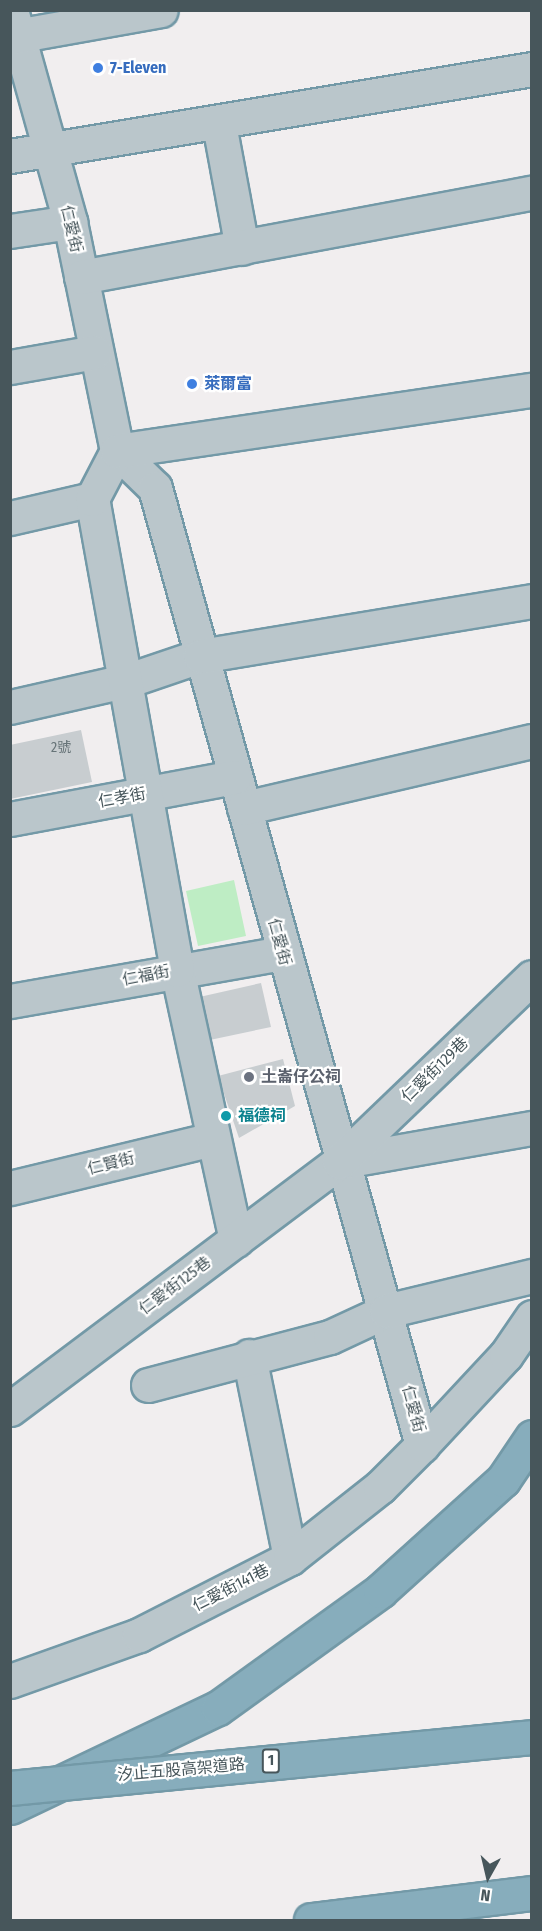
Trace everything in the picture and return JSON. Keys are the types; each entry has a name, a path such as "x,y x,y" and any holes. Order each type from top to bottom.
{"highway":[{"path":"10,1807 227,1701 380,1591 503,1480 531,1437"},
{"name":"汐止五股高架道路","path":"10,1788 531,1737"},
{"path":"311,1920 531,1893"}],"street":[{"path":"13,28 160,10"},
{"name":"仁愛街","path":"13,28 70,222 117,451 155,488 339,1162 386,1311 422,1445"},
{"path":"10,156 219,124 531,69"},
{"path":"219,124 242,248"},
{"path":"81,277 531,193"},
{"path":"10,231 70,222"},
{"path":"10,367 95,352"},
{"path":"236,1240 212,1139 177,970 129,680 92,499 117,451 531,390"},
{"path":"10,518 92,499"},
{"path":"10,707 129,680 200,656 531,601"},
{"path":"244,808 531,741"},
{"name":"仁孝街","path":"10,819 234,777"},
{"name":"仁福街","path":"10,1001 282,953"},
{"name":"仁愛街129巷","path":"339,1162 531,977"},
{"path":"339,1162 531,1128"},
{"name":"仁賢街","path":"10,1188 212,1139"},
{"name":"仁愛街125巷","path":"10,1409 339,1162"},
{"path":"148,1385 330,1336 386,1311 531,1276"},
{"name":"仁愛街141巷","path":"10,1681 139,1635 290,1558 380,1487 422,1445 506,1355 531,1317"},
{"path":"249,1356 290,1558"}],"green space":[{"path":"234,880 246,936 198,946 186,891"}],"building":[{"path":"81,730 92,782 10,799 10,745"},
{"path":"261,983 271,1027 205,1041 195,998"},
{"path":"283,1059 295,1106 239,1138 218,1076"}],"place":[{"name":"7-Eleven","path":"98,68"},
{"name":"萊爾富","path":"192,384"},
{"name":"土崙仔公祠","path":"249,1077"},
{"name":"福德祠","path":"226,1116"}]}
